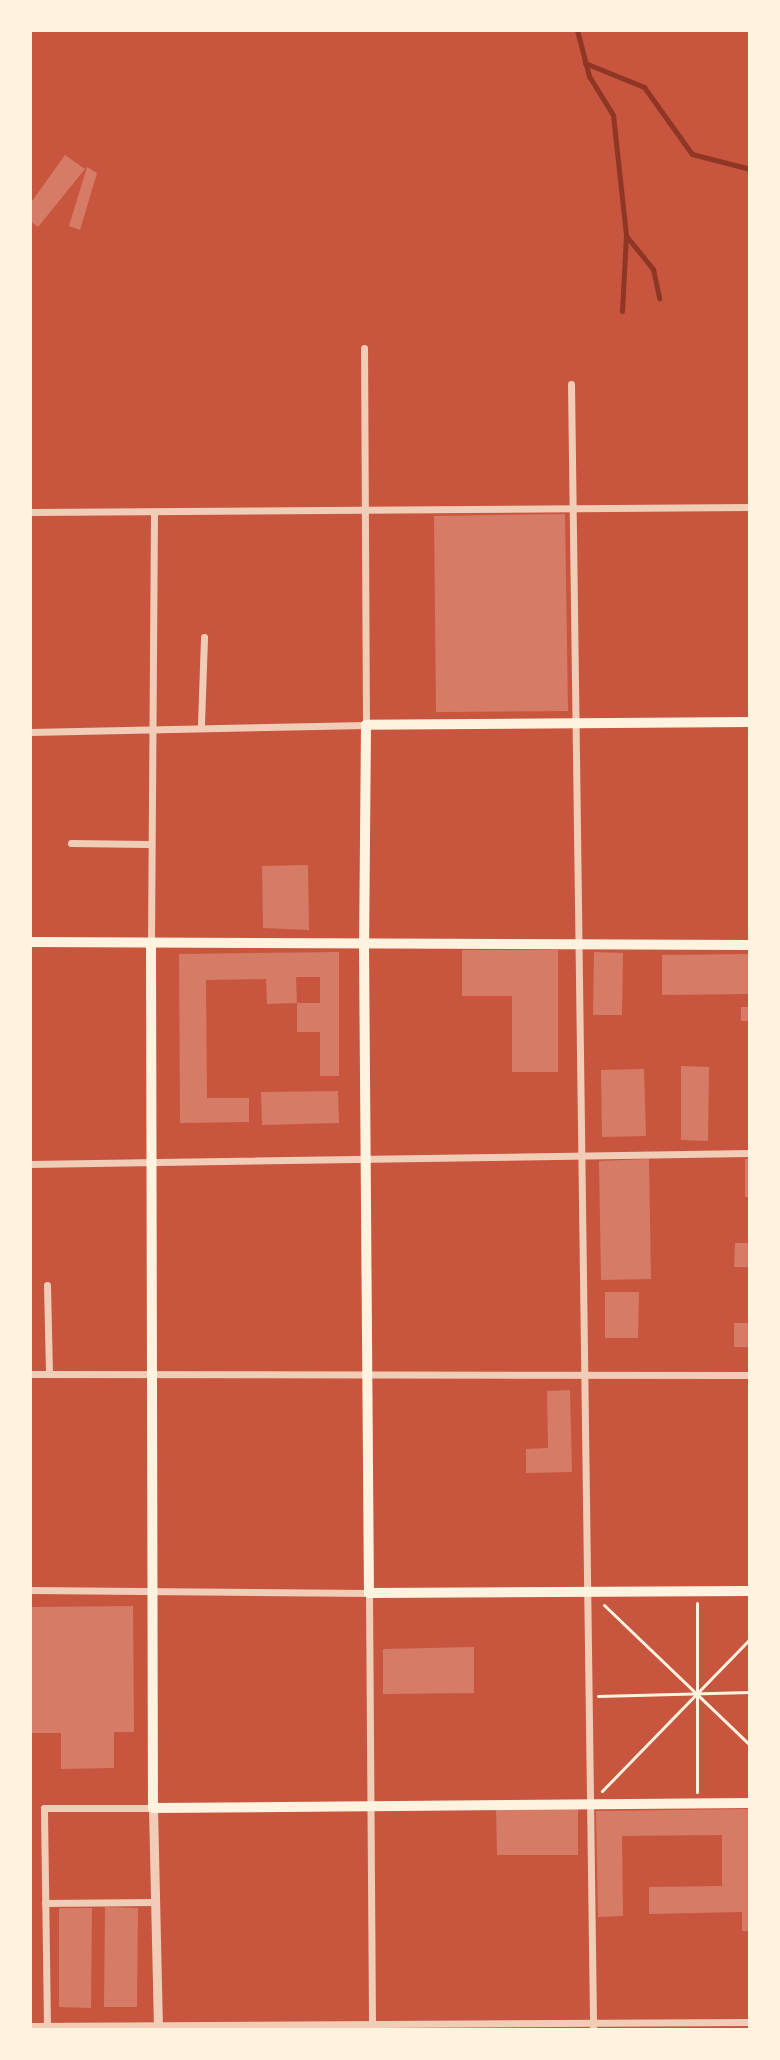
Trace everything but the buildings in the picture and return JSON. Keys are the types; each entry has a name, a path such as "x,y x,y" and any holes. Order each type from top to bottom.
{"main road":[{"path":"750,722 366,725 364,945 369,1593 750,1591"},
{"path":"30,942 750,945"},
{"path":"151,943 153,1808 750,1803"}],"street":[{"path":"30,732 147,730 201,724 366,725 364,348"},
{"path":"571,384 590,1591 588,1804 593,2026"},
{"path":"30,512 154,514 365,505 573,511 750,507"},
{"path":"151,943 147,730 154,514"},
{"path":"201,724 204,637"},
{"path":"71,843 148,844"},
{"path":"30,1164 582,1158 750,1153"},
{"path":"47,1285 49,1374"},
{"path":"30,1374 152,1379 750,1375"},
{"path":"30,1590 369,1593 372,2027"},
{"path":"47,2026 44,1808 153,1808 158,2028"},
{"path":"45,1903 155,1902"},
{"path":"30,2026 593,2026 750,2022"}],"path":[{"path":"590,1591 750,1745"},
{"path":"697,1592 697,1803"},
{"path":"588,1804 750,1639"},
{"path":"589,1696 750,1692"}],"waterway":[{"path":"577,30 589,76 613,115 626,235 622,311"},
{"path":"585,63 644,87 692,154 750,169"},
{"path":"627,237 653,269 659,298"}]}
